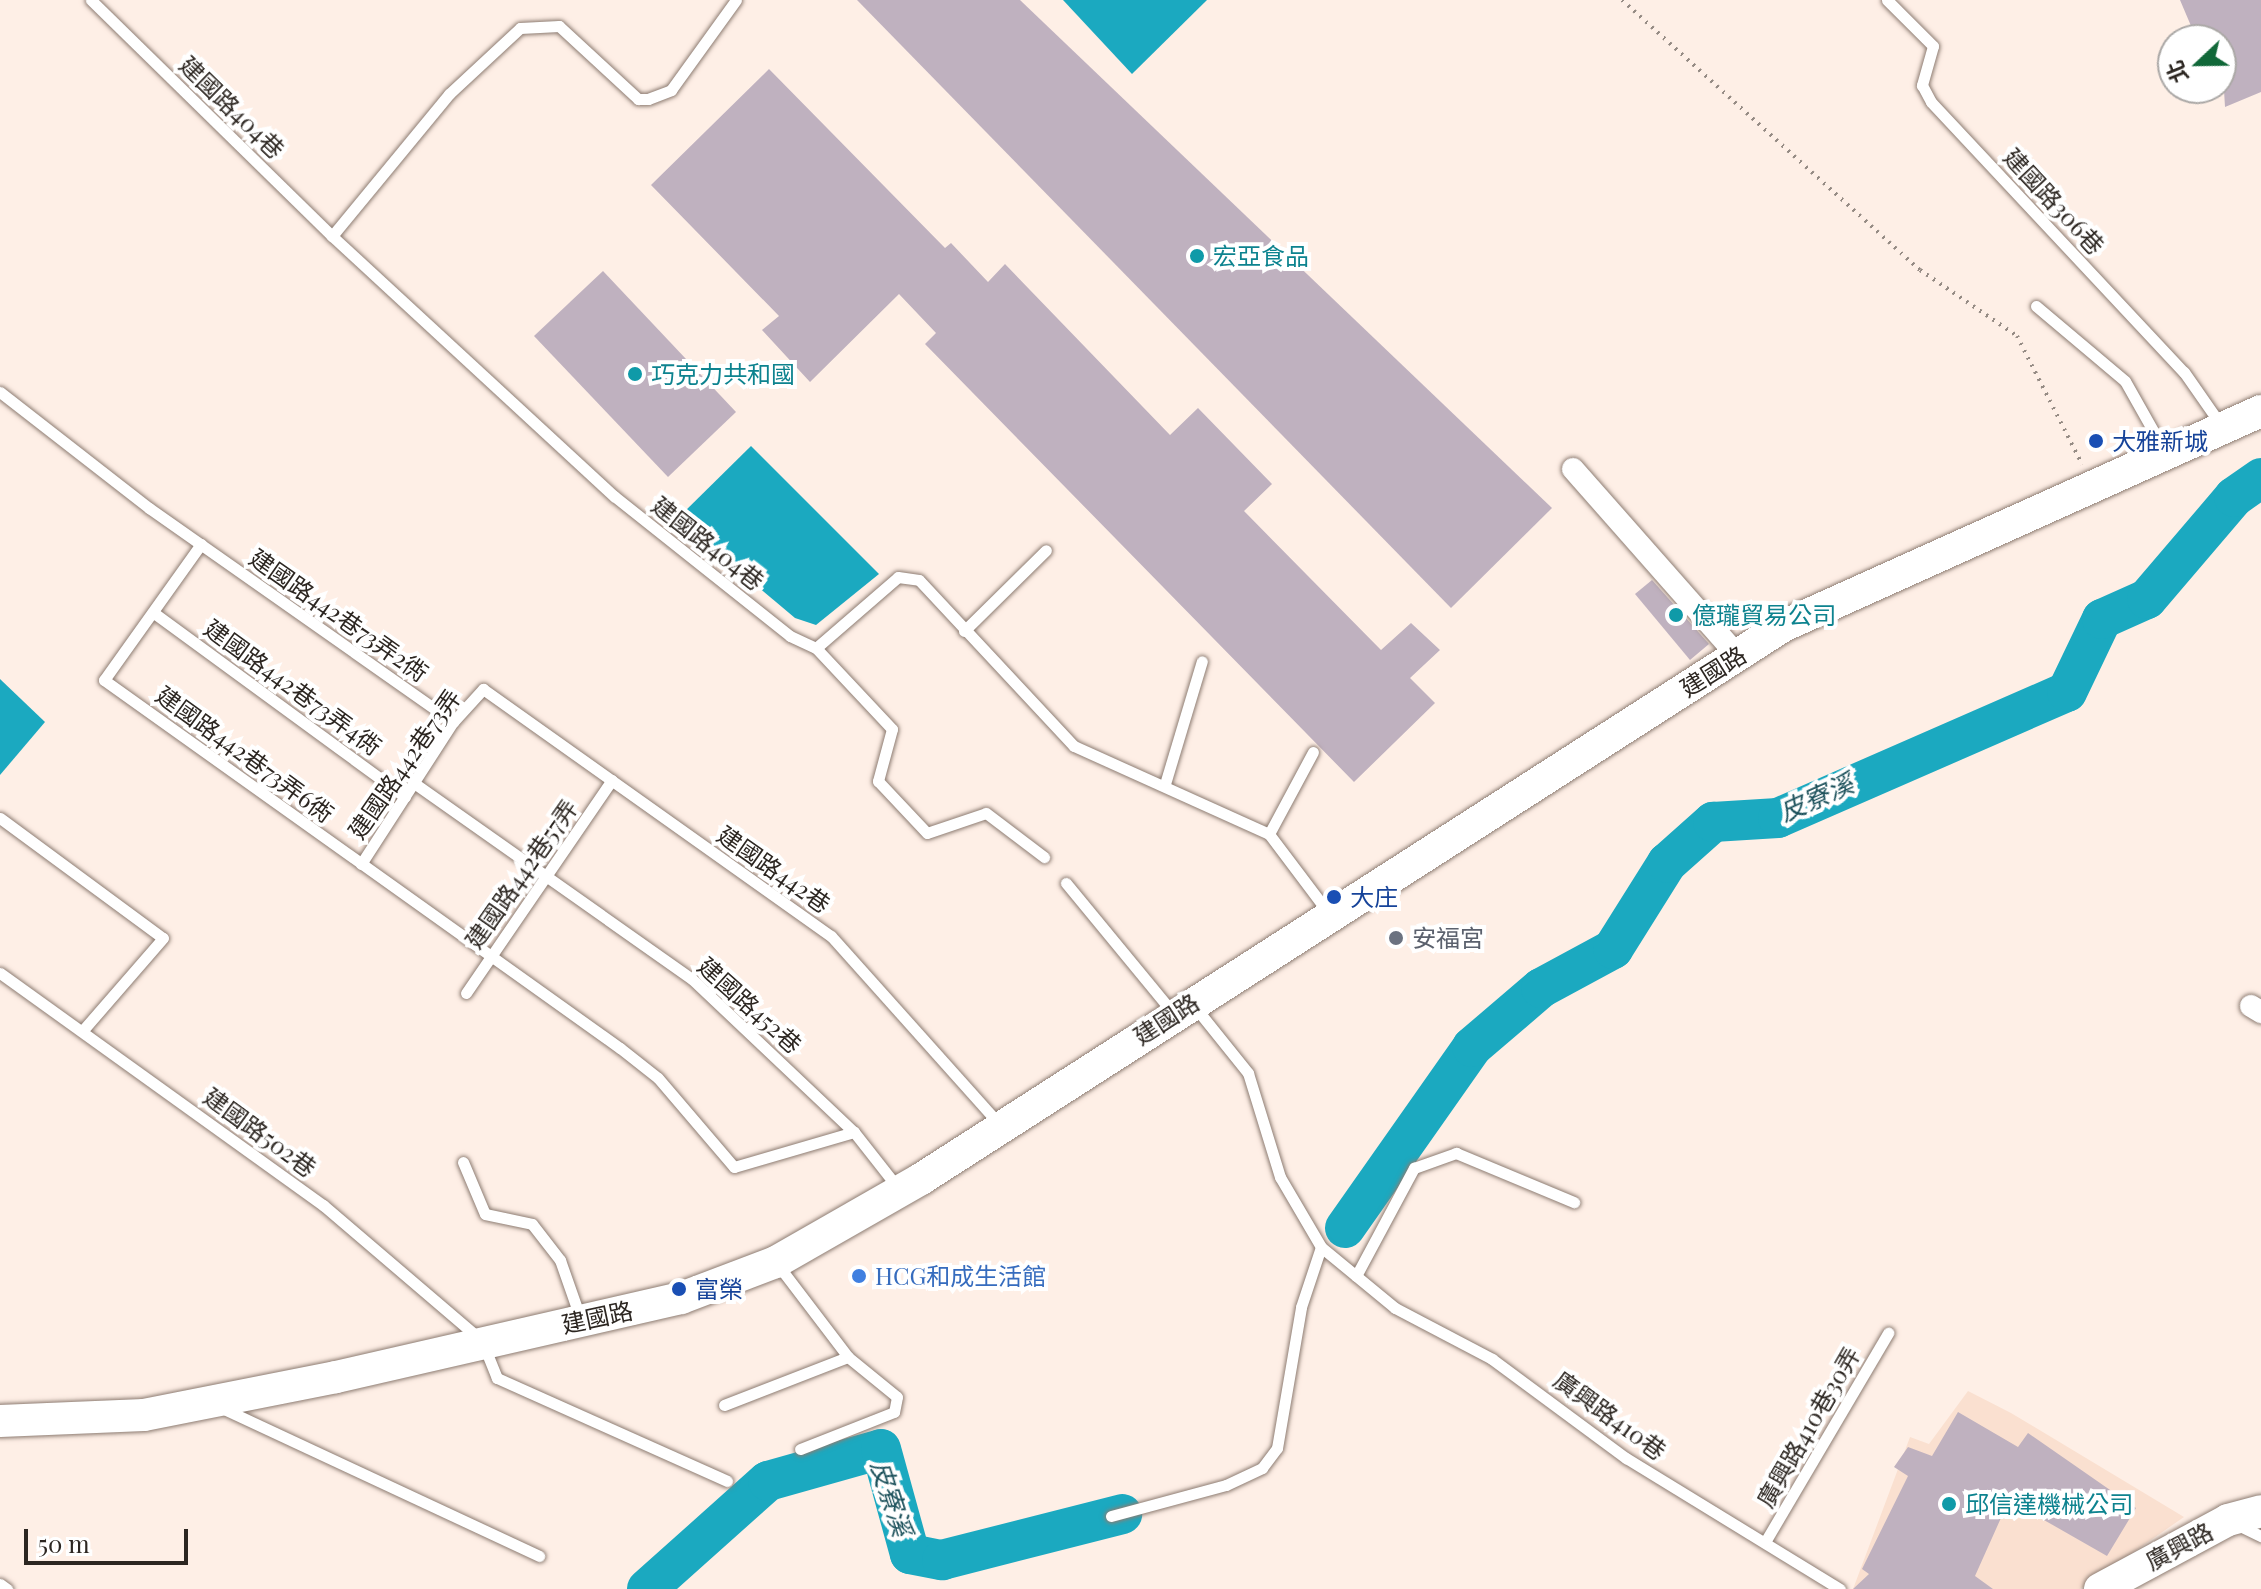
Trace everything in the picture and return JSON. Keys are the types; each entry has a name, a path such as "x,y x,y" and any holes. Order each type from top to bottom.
{"street":[{"name":"建國路","path":"0,1421 69,1424 210,1402 681,1298 776,1262 900,1192 1183,1008 1739,657 1833,601 2261,411"},
{"path":"1573,469 1739,657"},
{"name":"廣興路","path":"2100,1589 2228,1520 2261,1511"}],"lane":[{"name":"建國路404巷","path":"91,0 332,236 614,496 790,636 816,648 892,729 878,781 927,833 986,813 1044,857"},
{"path":"332,236 449,94 520,28 559,26 638,99 648,99 671,90 736,0"},
{"name":"建國路306巷","path":"1887,0 1933,46 1922,85 1931,102 2184,372 2224,428"},
{"path":"2036,306 2125,381 2165,453"},
{"name":"建國路442巷73弄2衖","path":"0,392 201,544 453,722"},
{"path":"154,613 201,544"},
{"path":"964,631 1046,550"},
{"path":"816,648 898,577 919,580 1074,746 1165,784 1269,834 1330,915"},
{"name":"建國路442巷73弄6衖","path":"154,613 104,680 620,1048 658,1078 734,1167 854,1132"},
{"name":"建國路442巷73弄4衖","path":"154,613 405,797"},
{"path":"1165,784 1202,661"},
{"name":"建國路442巷73弄","path":"361,864 453,722 483,689"},
{"name":"建國路442巷","path":"483,689 858,960 1002,1127"},
{"path":"1269,834 1313,752"},
{"name":"建國路442巷57弄","path":"466,993 612,780"},
{"name":"建國路452巷","path":"414,783 544,879 692,979 854,1132 900,1192"},
{"path":"0,818 163,938 83,1030"},
{"name":"廣興路410巷","path":"1066,883 1248,1073 1280,1177 1321,1247 1356,1276 1840,1589"},
{"name":"建國路502巷","path":"0,973 323,1205 482,1341"},
{"path":"1356,1276 1414,1168 1456,1153 1574,1202"},
{"path":"463,1162 485,1214 532,1224 560,1260 581,1321"},
{"path":"1111,1516 1226,1485 1269,1458 1286,1425 1301,1307 1321,1247"},
{"path":"776,1262 848,1357 897,1397 894,1412 800,1449"},
{"name":"廣興路410巷30弄","path":"1765,1542 1888,1333"},
{"path":"482,1341 497,1378 727,1481"},
{"path":"724,1405 848,1357"},
{"path":"210,1402 539,1556"},
{"path":"2228,1520 2261,1536"},
{"path":"0,1584 7,1589"}],"path":[{"path":"1622,0 1920,270 2017,336 2093,484"}],"shaded area":[{"name":"邱信達機械公司","path":"1968,1391 2011,1413 2184,1517 2080,1589 1853,1589 1910,1437 1929,1444"}],"water":[{"path":"1063,0 1207,0 1132,74"},
{"path":"751,446 879,574 816,625 795,618 677,519"},
{"path":"0,679 45,722 0,775"}],"building":[{"name":"宏亞食品","path":"857,0 1020,0 1552,508 1451,608"},
{"path":"2180,0 2261,0 2261,92 2237,102 2237,24 2190,24"},
{"path":"769,69 945,248 951,243 988,282 1005,264 1170,435 1198,408 1272,484 1244,511 1381,650 1411,623 1440,650 1410,678 1435,703 1354,782 925,344 936,333 899,294 810,382 762,330 779,316 651,185"},
{"name":"巧克力共和國","path":"603,271 736,412 668,477 534,336"},
{"name":"億瓏貿易公司","path":"1652,580 1709,644 1690,660 1635,594"},
{"name":"邱信達機械公司","path":"1958,1412 2018,1447 2028,1433 2136,1508 2107,1556 2009,1500 1975,1576 1993,1589 1853,1589 1869,1574 1862,1569 1908,1476 1894,1467 1908,1447 1932,1456"}],"waterway":[{"name":"皮寮溪","path":"1345,1228 1472,1047 1541,988 1613,949 1667,863 1713,822 1778,818 2067,692 2102,619 2147,599 2234,497 2261,478"},
{"name":"皮寮溪","path":"647,1589 768,1481 881,1449 910,1554 942,1560 1122,1514"}],"place":[{"name":"宏亞食品","path":"1197,256"},
{"name":"巧克力共和國","path":"635,374"},
{"name":"大雅新城","path":"2096,441"},
{"name":"億瓏貿易公司","path":"1676,615"},
{"name":"大庄","path":"1334,897"},
{"name":"安福宮","path":"1396,938"},
{"name":"HCG和成生活館","path":"859,1276"},
{"name":"富榮","path":"679,1289"},
{"name":"邱信達機械公司","path":"1949,1504"}]}
